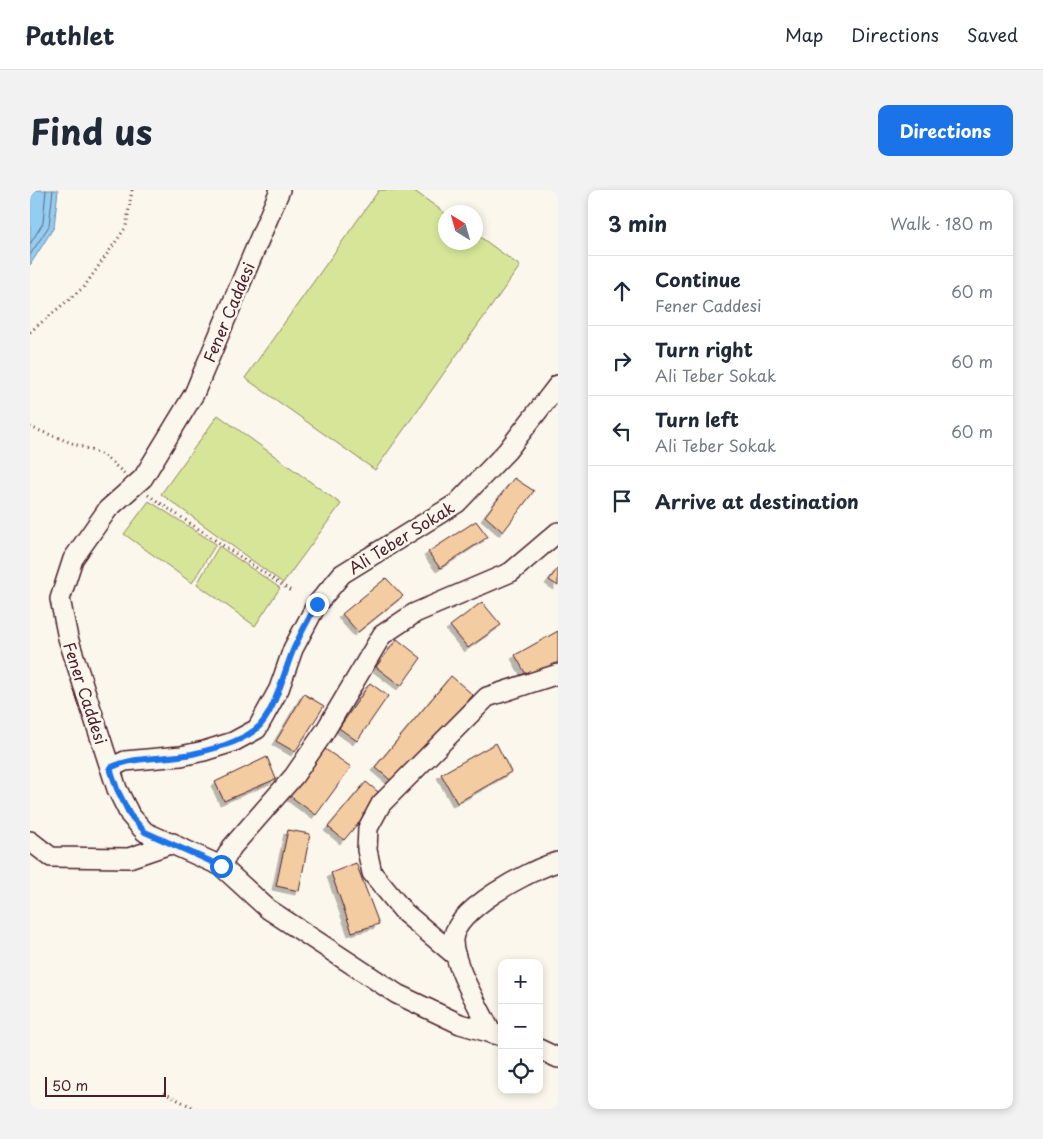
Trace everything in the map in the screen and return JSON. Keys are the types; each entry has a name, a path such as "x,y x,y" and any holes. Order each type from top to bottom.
{"street":[{"name":"Fener Caddesi","path":"280,190 194,394 142,478 108,509 73,559 60,598 68,638 117,789 130,815 145,832 221,866 268,909 397,994 460,1024 497,1035"},
{"name":"Ali Teber Sokak","path":"110,768 125,761 181,756 204,751 233,742 257,729 272,704 293,648 317,604 342,574 457,503 507,451 558,385"},
{"path":"221,866 232,847 294,776 330,724 382,635 415,613 511,572 558,532"},
{"path":"456,956 405,913 372,873 366,850 368,828 381,804 487,697 558,674"},
{"path":"30,841 51,856 129,858 173,843"},
{"path":"497,1035 456,956 452,941 455,929 465,917 501,889 558,862"},
{"path":"543,1051 558,1058"}],"path":[{"path":"30,332 84,287 126,227 132,190"},
{"path":"30,427 103,455 135,484 291,591"},
{"path":"164,1093 196,1109"}],"green space":[{"path":"379,190 413,190 438,208 438,250 483,250 483,239 520,266 375,470 245,378"},
{"path":"218,415 341,504 283,583 161,494"},
{"path":"149,501 216,544 192,583 124,534"},
{"path":"219,546 280,588 255,626 197,584"}],"water":[{"path":"30,190 58,190 54,227 30,265"}],"building":[{"path":"514,478 534,491 503,532 485,516"},
{"path":"476,521 488,537 440,568 428,552"},
{"path":"558,568 558,586 549,580"},
{"path":"386,578 403,596 358,632 342,614"},
{"path":"482,602 501,625 468,648 450,626"},
{"path":"558,631 558,662 528,678 515,655"},
{"path":"397,639 421,658 401,686 376,667"},
{"path":"451,676 473,695 395,784 375,767"},
{"path":"370,683 388,696 357,741 339,728"},
{"path":"304,694 324,706 295,752 276,741"},
{"path":"496,743 511,772 457,803 441,774"},
{"path":"325,749 351,767 316,815 290,796"},
{"path":"267,757 276,779 224,801 215,782"},
{"path":"366,782 382,795 344,840 328,827"},
{"path":"288,830 310,834 299,891 276,886"},
{"path":"356,863 379,924 352,932 331,873"}],"route":[{"path":"221,866 204,856 145,832 130,815 117,789 110,768 125,761 181,756 204,751 233,742 257,729 279,689 293,648 317,604"}]}
